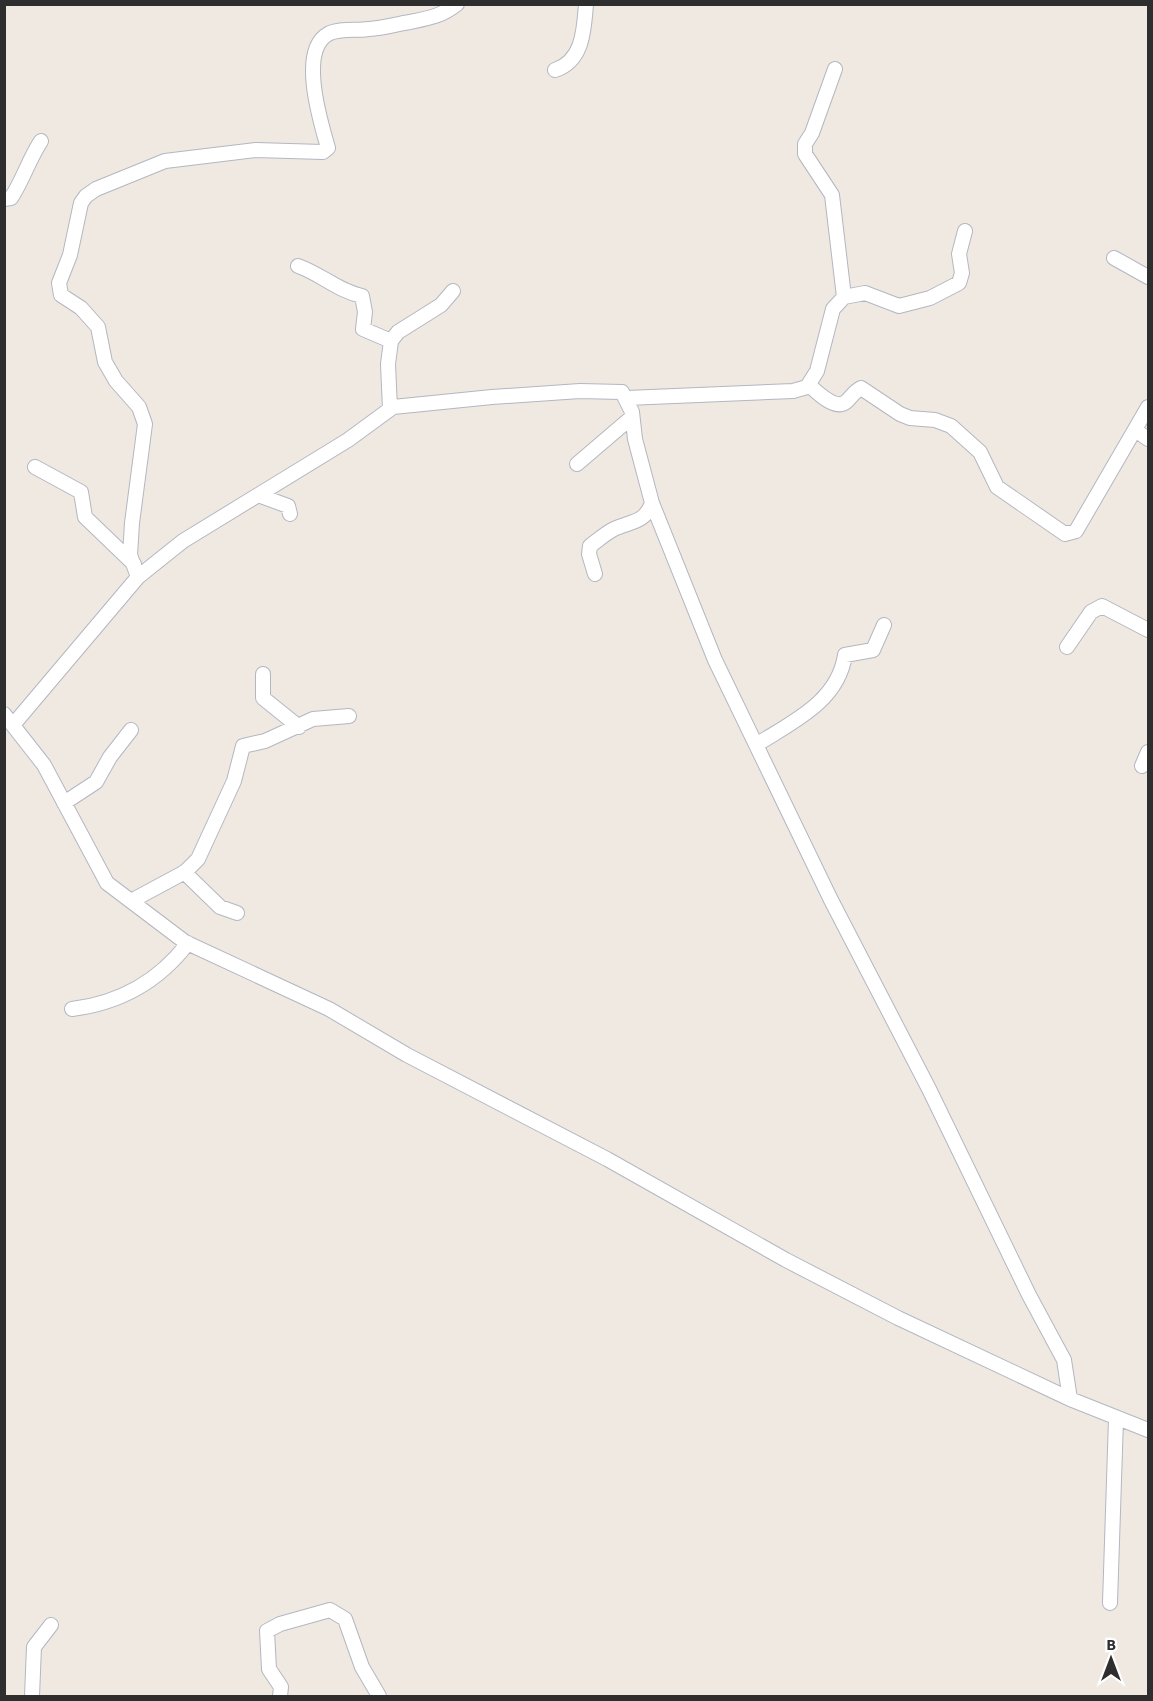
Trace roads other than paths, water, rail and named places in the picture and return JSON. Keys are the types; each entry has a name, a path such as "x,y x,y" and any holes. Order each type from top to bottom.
{"street":[{"path":"136,571 130,555 145,424 139,407 116,381 105,362 98,327 81,308 61,295 59,283 70,255 81,203 96,189 165,161 256,150 323,152 328,148 316,105 313,59 321,41 328,34 339,31 372,29 442,15 457,4"},
{"path":"555,70 568,65 578,50 586,4"},
{"path":"835,69 827,84 812,133 805,144 805,154 832,195 844,297"},
{"path":"4,198 11,198 18,188 29,159 40,141"},
{"path":"627,398 794,391 809,385 817,371 833,309 844,297 866,293 899,306 930,298 959,283 962,273 959,254 965,231"},
{"path":"1114,258 1147,272"},
{"path":"298,266 317,273 348,293 362,296 365,312 363,329 392,341"},
{"path":"390,409 388,364 392,341 398,332 441,305 453,291"},
{"path":"809,385 828,401 838,404 845,404 861,388 900,414 910,418 935,420 951,426 980,452 997,487 1065,534 1076,531 1149,407"},
{"path":"1070,1399 1064,1360 715,660 652,503 627,398 622,392 580,392 419,402 390,409 348,440 136,571 9,720 44,765 107,883 188,943 329,1009 407,1055 607,1159 796,1265 898,1318 1070,1399 1116,1419 1149,1430"},
{"path":"577,464 632,417"},
{"path":"1135,430 1149,439"},
{"path":"35,467 81,492 85,517 136,571"},
{"path":"258,495 283,502 289,508 290,514"},
{"path":"595,574 589,554 590,546 613,529 638,521 648,514 652,503"},
{"path":"1067,647 1091,612 1102,606 1149,630"},
{"path":"756,746 822,702 833,688 845,655 850,652 869,653 873,650 884,625"},
{"path":"263,674 263,698 269,706 299,727"},
{"path":"131,901 184,873 198,859 234,781 243,746 265,741 313,719 349,716"},
{"path":"64,803 96,782 110,757 131,730"},
{"path":"1142,766 1149,752"},
{"path":"184,873 220,907 237,913"},
{"path":"72,1009 140,989 162,973 188,943"},
{"path":"1110,1603 1113,1572 1116,1419"},
{"path":"280,1696 281,1687 269,1669 267,1631 280,1624 330,1610 345,1619 362,1667 379,1696"},
{"path":"32,1696 34,1647 51,1625"}]}
